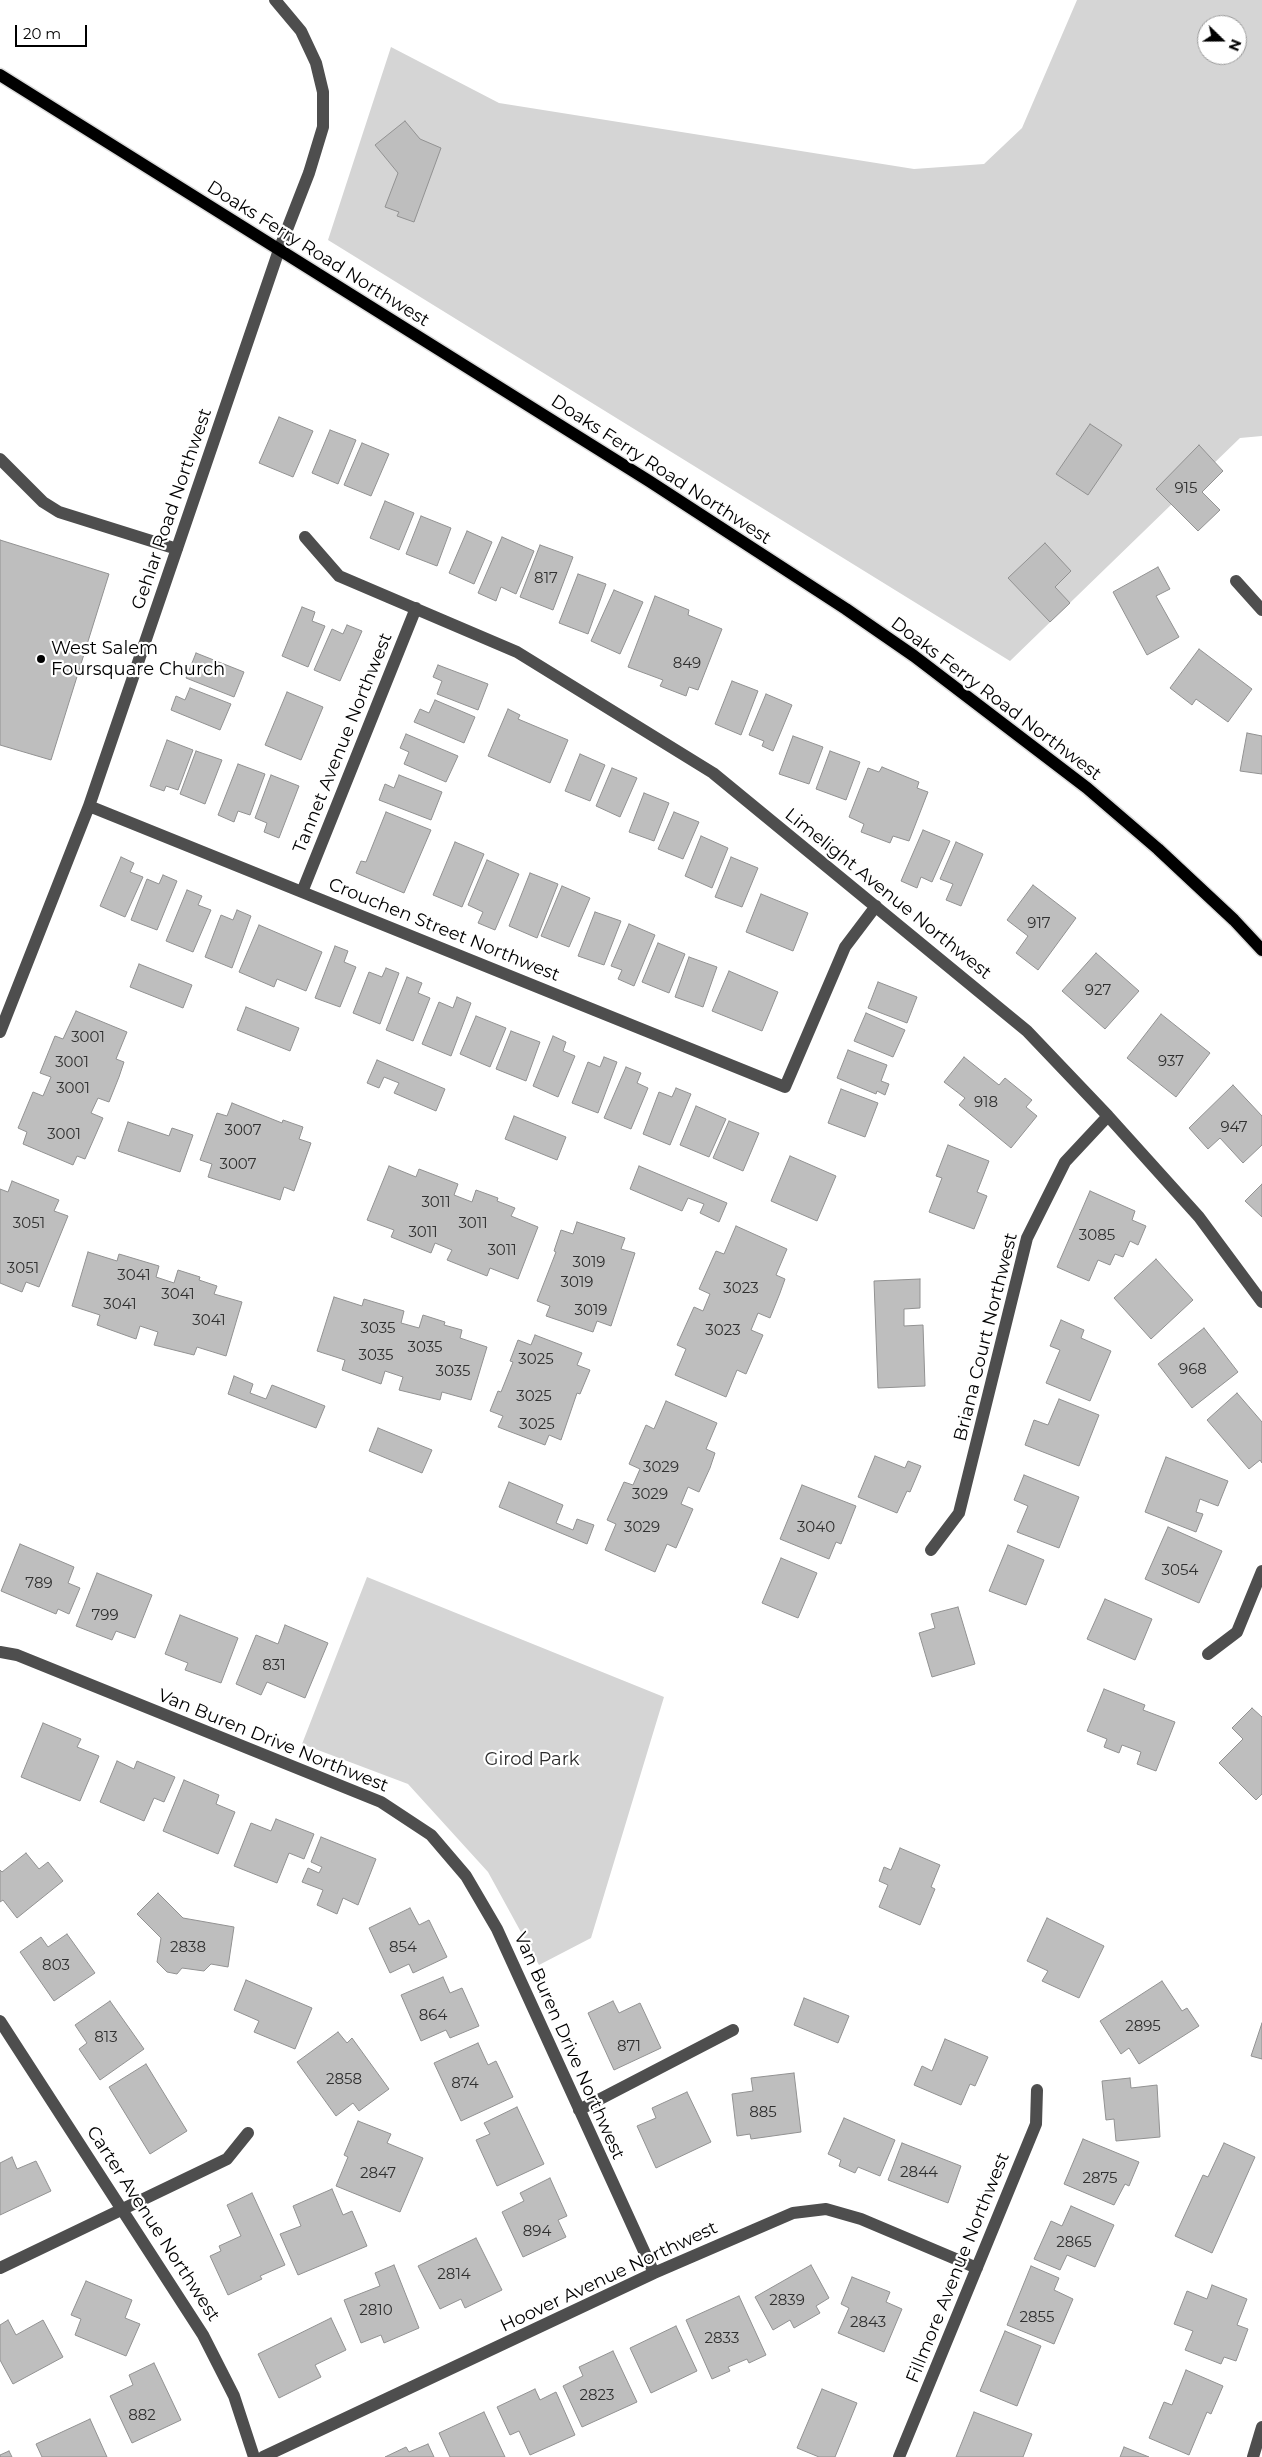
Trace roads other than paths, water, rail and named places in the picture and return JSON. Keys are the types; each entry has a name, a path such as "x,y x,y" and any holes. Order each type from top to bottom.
{"main road":[{"name":"Doaks Ferry Road Northwest","path":"0,75 649,481 846,609 914,656 1086,788 1165,856 1234,920 1262,950"}],"street":[{"name":"Gehlar Road Northwest","path":"0,1032 89,806 279,250 309,173 323,127 323,92 316,63 301,31 275,0"},
{"path":"0,458 43,502 60,512 177,549"},
{"name":"Limelight Avenue Northwest","path":"305,537 340,576 516,652 713,773 1027,1031 1108,1116 1199,1217 1262,1302"},
{"path":"1236,581 1262,610"},
{"name":"Tannet Avenue Northwest","path":"302,892 416,608"},
{"name":"Crouchen Street Northwest","path":"89,806 785,1087 845,947 876,906"},
{"name":"Briana Court Northwest","path":"931,1550 959,1513 1027,1238 1064,1162 1108,1116"},
{"path":"1208,1654 1237,1632 1262,1572"},
{"name":"Van Buren Drive Northwest","path":"0,1652 17,1655 381,1802 431,1835 466,1876 497,1929 654,2273"},
{"name":"Carter Avenue Northwest","path":"0,2020 203,2335 234,2396 254,2457"},
{"path":"579,2110 733,2030"},
{"name":"Fillmore Avenue Northwest","path":"899,2457 1036,2124 1037,2090"},
{"path":"0,2268 227,2159 248,2133"},
{"name":"Hoover Avenue Northwest","path":"263,2457 654,2273 793,2213 826,2209 861,2219 977,2268"},
{"path":"1253,2457 1262,2427"}],"place":[{"name":"West Salem Foursquare Church","path":"41,659"}],"park label":[{"name":"Girod Park","path":"532,1760"}]}
